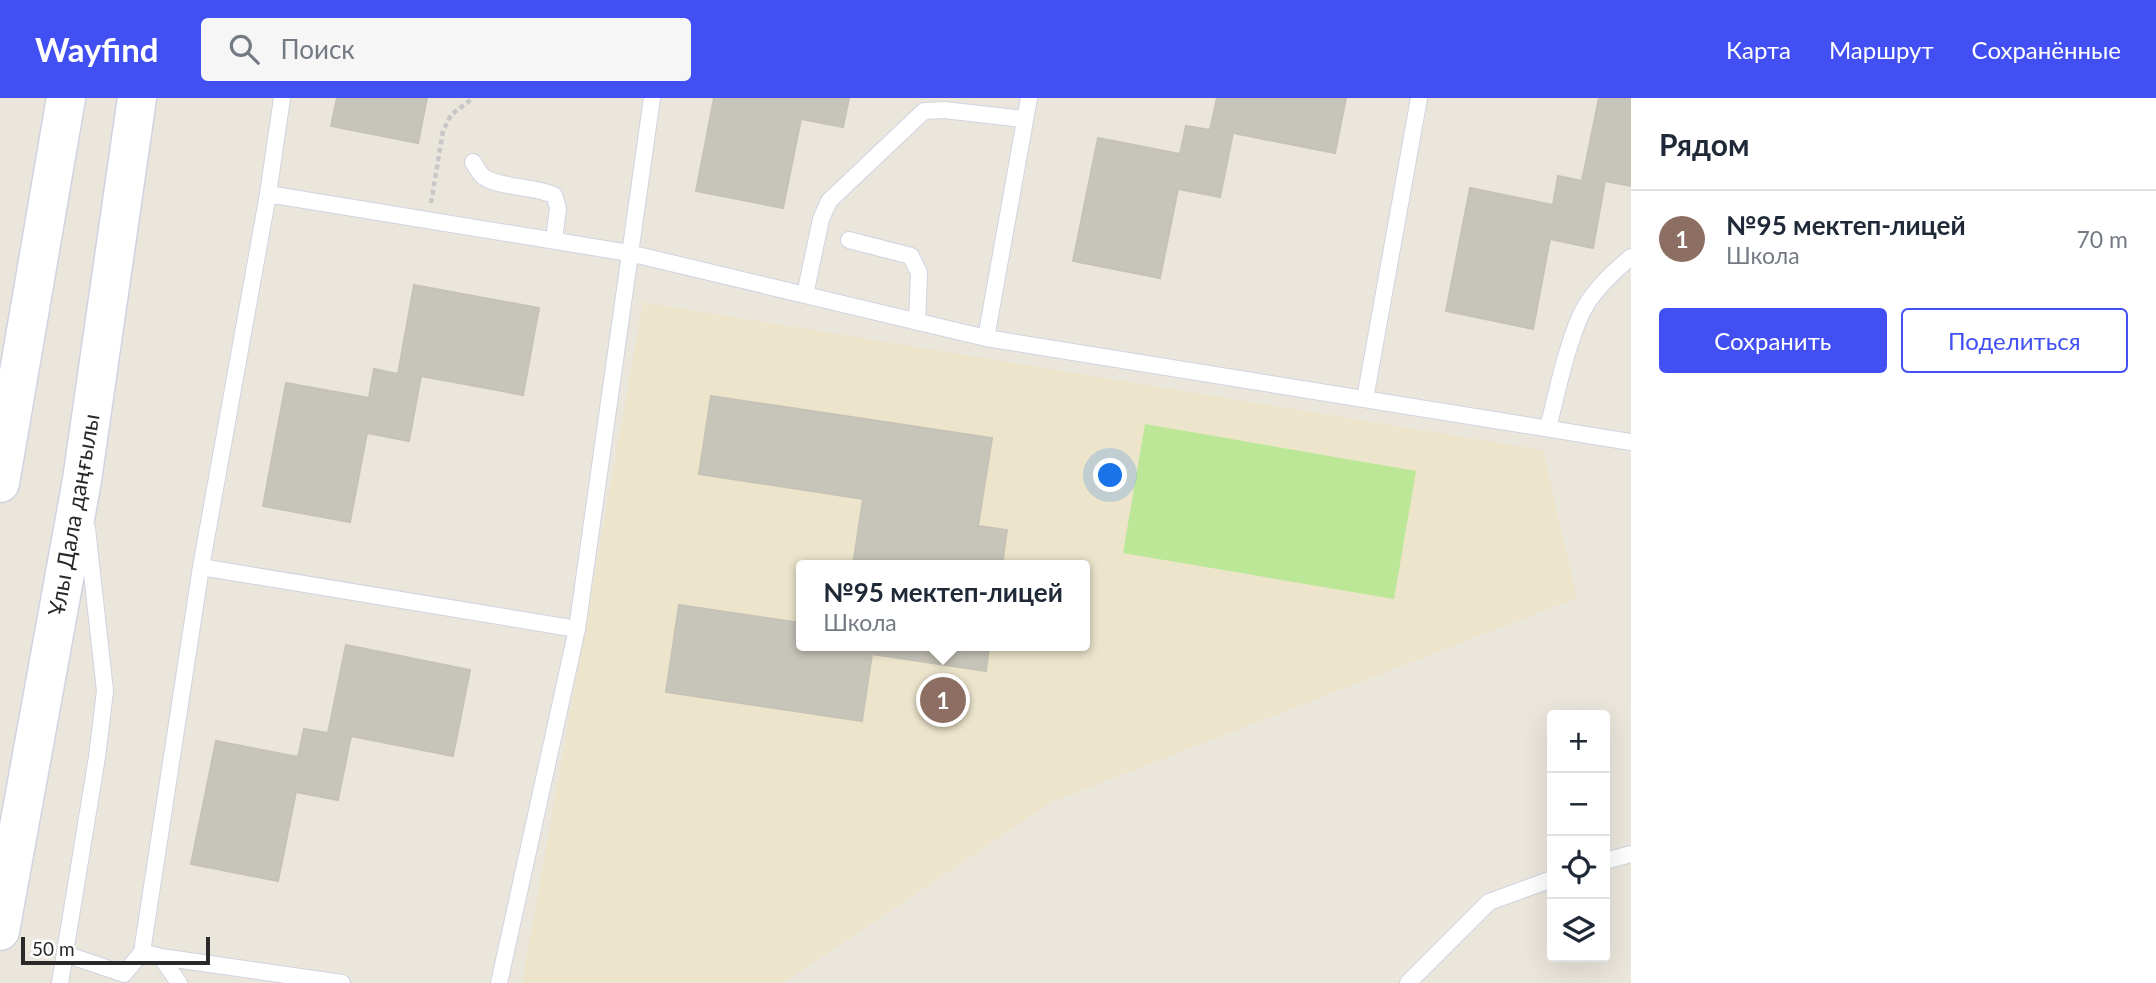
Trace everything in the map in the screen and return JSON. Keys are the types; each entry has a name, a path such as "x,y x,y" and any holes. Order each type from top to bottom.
{"main road":[{"path":"0,483 10,383 65,98"},
{"name":"Ұлы Дала даңғылы","path":"0,930 82,480 136,103"}],"lane":[{"path":"65,954 124,974 142,952 201,567 268,194 282,98"},
{"path":"499,983 577,629 652,98"},
{"path":"986,338 1029,98"},
{"path":"1365,398 1419,98"},
{"path":"805,295 821,219 829,201 924,111 944,110 1024,119"},
{"path":"473,162 488,180 540,189 554,195 558,208 554,240"},
{"path":"268,194 629,253 986,338 1631,442"},
{"path":"849,240 911,256 919,273 917,322"},
{"path":"1548,428 1558,385 1580,317 1604,281 1631,257"},
{"path":"60,983 97,757 104,691 82,480"},
{"path":"201,567 577,629"},
{"path":"1610,859 1631,853"},
{"path":"1408,983 1489,902 1547,881"},
{"path":"142,952 342,983"},
{"path":"161,957 179,983"}],"path":[{"path":"429,220 443,131 451,115 473,98"}],"shaded area":[{"path":"643,302 1543,450 1577,598 1052,802 783,983 522,983"}],"green space":[{"path":"1145,424 1416,471 1394,599 1123,553"}],"building":[{"path":"337,98 427,98 418,143 331,126"},
{"path":"714,98 849,98 843,127 801,119 783,208 696,191"},
{"path":"1217,98 1346,98 1335,153 1233,133 1220,197 1178,189 1160,278 1073,261 1098,138 1180,154 1186,126 1210,130"},
{"path":"1599,98 1631,98 1631,186 1605,181 1593,248 1550,239 1533,329 1446,311 1470,188 1553,205 1558,176 1582,181"},
{"path":"414,285 539,308 523,395 421,376 409,441 367,433 350,522 263,506 286,383 369,398 374,369 398,374"},
{"path":"711,396 992,438 978,526 1007,530 1003,560 854,560 863,499 699,474"},
{"path":"679,605 796,622 796,651 988,651 986,671 872,654 862,721 666,692"},
{"path":"346,645 470,670 453,756 351,736 338,800 296,792 278,881 191,864 216,741 298,757 304,729 328,733"}],"place":[{"name":"№95 мектеп-лицей","path":"943,700"}]}
